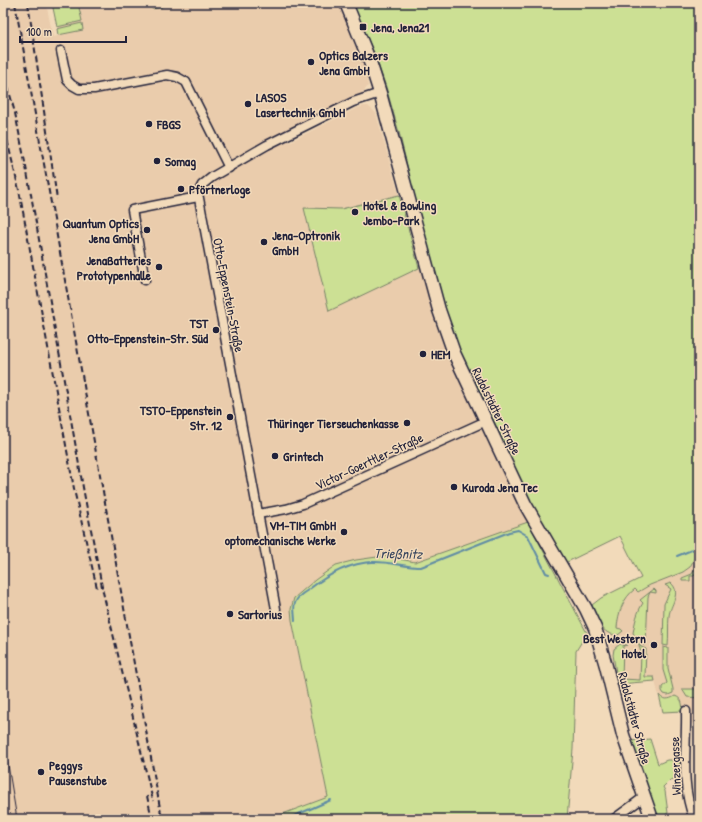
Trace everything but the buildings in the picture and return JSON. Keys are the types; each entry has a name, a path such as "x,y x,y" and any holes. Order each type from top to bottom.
{"street":[{"name":"Rudolstädter Straße","path":"346,3 370,62 380,93 439,310 454,353 526,504 586,608 595,628 623,735 652,819"},
{"path":"61,51 67,80 79,89 94,89 167,75 181,78 186,82 229,168"},
{"path":"145,280 132,210 198,197 201,188 207,181 266,145 352,102 380,93"},
{"name":"Otto-Eppenstein-Straße","path":"198,197 276,609"},
{"name":"Victor-Goerttler-Straße","path":"258,514 303,504 486,420"},
{"name":"Winzergasse","path":"686,712 685,778 688,800 694,819"},
{"path":"614,819 644,797"}],"shaded area":[{"path":"3,3 46,3 53,37 70,33 61,34 53,3 342,3 355,38 368,86 361,95 286,133 289,142 363,106 368,106 376,113 419,267 423,266 532,521 415,562 384,556 356,560 336,565 315,580 292,620 328,797 280,815 274,819 3,819"},
{"name":"Best Western Hotel","path":"699,552 699,721 691,724 689,712 663,712 655,681 618,684 613,655 604,631 613,635 617,629 619,614 629,593 635,588 639,592 650,585 683,572 690,567"}],"green space":[{"path":"52,3 78,3 82,21 57,27"},
{"path":"151,3 164,3 162,7 152,9"},
{"path":"352,3 699,3 699,552 690,567 683,572 650,585 638,592 635,589 627,597 620,611 617,628 623,631 618,635 607,632 603,629 598,621 592,605 601,598 641,578 620,536 565,563 533,509 491,415 460,352 436,287 400,136 386,87 374,53"},
{"path":"82,23 83,30 58,35 57,29"},
{"path":"399,195 419,268 329,311 304,208 341,209"},
{"path":"528,522 587,633 576,651 573,749 567,819 274,819 280,815 328,797 292,620 291,609 294,598 336,565 356,560 384,556 415,562"},
{"path":"699,562 699,569 694,576 690,576 690,581 682,581 682,578 692,574"},
{"path":"671,583 674,587 675,595 669,616 668,646 663,645 664,604 671,589 665,585"},
{"path":"654,589 656,593 650,592"},
{"path":"650,592 648,597 646,645 643,645 640,638 638,639 633,633 635,621 643,603 640,600"},
{"path":"638,641 641,647 646,649 645,677 654,677 655,681 618,684 613,655 614,649 620,644 628,645 623,646 622,679 640,680 641,653"},
{"path":"663,647 668,648 668,668 673,689 673,693 668,695 664,694 662,691 662,687 667,683 663,670"},
{"path":"682,689 699,689 699,698 687,697"},
{"path":"659,695 666,699 675,696 678,697 682,702 683,711 663,712"},
{"path":"650,739 658,764 667,760 680,760 681,777 670,780 663,787 665,791 668,813 665,815 664,819 656,819 630,741"}],"waterway":[{"name":"Trießnitz","path":"295,621 294,605 299,597 322,580 338,571 354,565 372,562 421,567 509,532 518,530 528,536 546,573 549,574"},
{"name":"Trießnitz","path":"677,556 699,547"},
{"name":"Trießnitz","path":"287,819 331,800"}],"tram line":[{"path":"3,735 17,819"}],"railway":[{"path":"15,3 162,819"},
{"path":"28,3 57,199"},
{"path":"3,69 15,113 27,172 103,592 153,801"},
{"path":"3,123 19,190 75,494 97,588"},
{"path":"147,796 152,819"}],"place":[{"name":"Jena, Jena21","path":"363,27"},
{"name":"Optics Balzers Jena GmbH","path":"311,62"},
{"name":"LASOS Lasertechnik GmbH","path":"248,104"},
{"name":"FBGS","path":"149,124"},
{"name":"Somag","path":"157,161"},
{"name":"Pförtnerloge","path":"181,189"},
{"name":"Hotel & Bowling Jembo-Park","path":"355,212"},
{"name":"Quantum Optics Jena GmbH","path":"147,230"},
{"name":"Jena-Optronik GmbH","path":"264,242"},
{"name":"JenaBatteries Prototypenhalle","path":"159,267"},
{"name":"TST Otto-Eppenstein-Str. Süd","path":"216,330"},
{"name":"HEM","path":"423,354"},
{"name":"TSTO-Eppenstein Str. 12","path":"230,417"},
{"name":"Thüringer Tierseuchenkasse","path":"407,423"},
{"name":"Grintech","path":"275,456"},
{"name":"Kuroda Jena Tec","path":"454,487"},
{"name":"VM-TIM GmbH optomechanische Werke","path":"344,532"},
{"name":"Sartorius","path":"230,614"},
{"name":"Best Western Hotel","path":"654,645"},
{"name":"Peggys Pausenstube","path":"41,772"}]}
